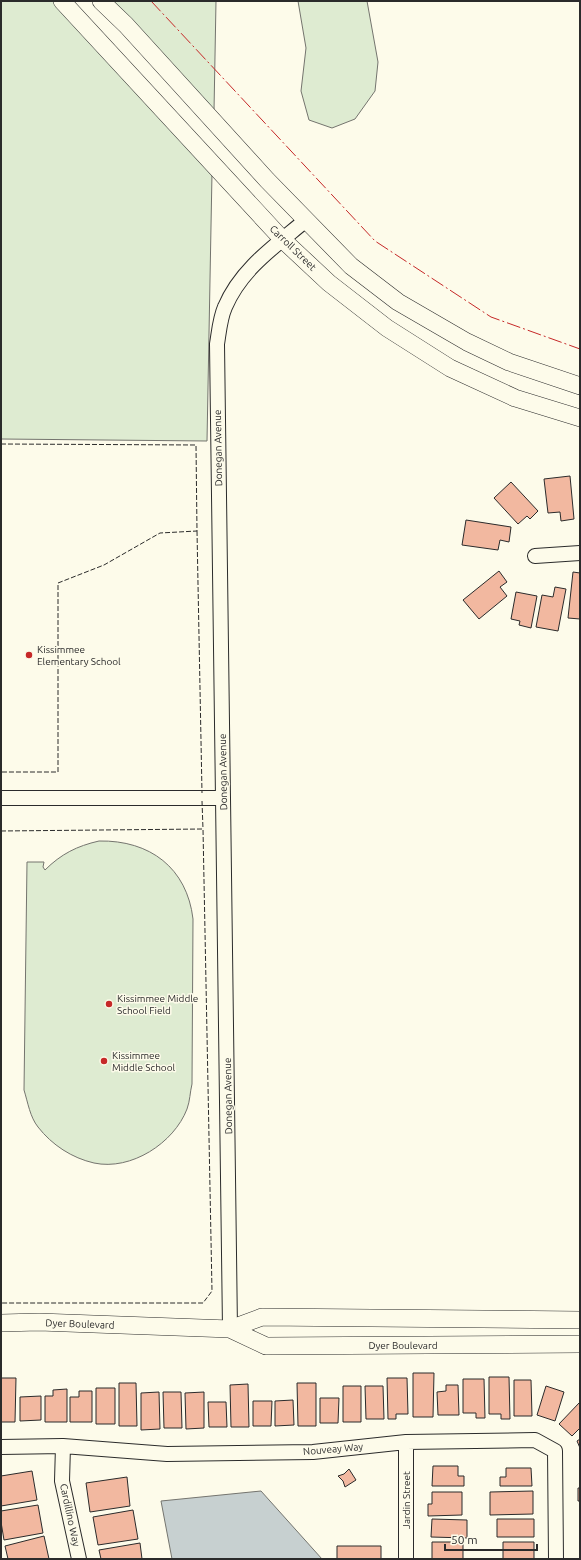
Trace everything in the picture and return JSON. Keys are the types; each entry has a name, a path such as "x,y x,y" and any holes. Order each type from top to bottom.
{"main road":[{"name":"Carroll Street","path":"62,1 283,240 329,283 387,328 450,368 516,398 580,418"},
{"path":"101,1 126,25 306,220 351,266 398,302 467,342 508,362 580,386"},
{"name":"Dyer Boulevard","path":"1,1323 39,1322 230,1328 262,1317 580,1320"},
{"name":"Dyer Boulevard","path":"230,1328 266,1346 580,1344"}],"street":[{"name":"Donegan Avenue","path":"230,1328 217,344 225,308 241,278 267,252 306,220"},
{"path":"535,556 580,553"},
{"path":"1,798 223,798"},
{"name":"Nouveay Way","path":"1,1447 63,1446 174,1454 313,1452 406,1442 535,1440 555,1451 556,1559"},
{"name":"Jardin Street","path":"406,1442 406,1559"},
{"name":"Cardillino Way","path":"63,1446 62,1481 79,1559"}],"green space":[{"path":"1,1 54,1 212,173 207,441 1,439"},
{"path":"111,1 216,1 214,111"},
{"path":"298,1 367,1 378,62 375,91 355,119 332,128 309,120 301,91 306,48"},
{"name":"Kissimmee Middle School Field","path":"99,841 117,842 134,846 150,852 163,860 183,885 189,901 193,919 192,1084 187,1109 181,1121 172,1133 150,1152 122,1163 108,1164 94,1163 78,1158 63,1150 50,1140 33,1119 24,1090 27,862 44,862 43,867 45,870 57,859 70,851"}],"shaded area":[{"path":"261,1491 322,1559 172,1559 161,1501"}],"building":[{"path":"570,476 574,519 561,521 560,512 548,513 544,479"},
{"path":"511,482 538,511 530,519 527,516 518,524 494,498"},
{"path":"466,520 511,527 509,542 500,540 498,550 462,545"},
{"path":"499,571 507,582 500,587 507,596 479,619 463,600"},
{"path":"573,572 580,573 580,619 568,618"},
{"path":"555,587 566,589 558,631 536,627 542,595 553,597"},
{"path":"516,592 537,596 531,628 519,625 520,621 511,619"},
{"path":"413,1373 434,1373 433,1417 413,1417"},
{"path":"489,1377 509,1377 510,1419 501,1419 501,1414 489,1414"},
{"path":"1,1378 16,1378 15,1422 1,1422"},
{"path":"387,1378 407,1378 408,1414 396,1414 396,1419 388,1419"},
{"path":"463,1379 484,1379 485,1418 476,1418 476,1413 463,1413"},
{"path":"514,1380 531,1380 532,1416 514,1416"},
{"path":"119,1383 136,1383 137,1426 119,1426"},
{"path":"297,1383 316,1383 316,1426 298,1426"},
{"path":"248,1384 249,1427 231,1427 230,1385"},
{"path":"446,1385 458,1385 459,1415 438,1415 437,1392 446,1391"},
{"path":"343,1386 361,1386 361,1422 343,1422"},
{"path":"365,1386 383,1386 384,1419 366,1419"},
{"path":"546,1386 564,1392 555,1421 537,1415"},
{"path":"96,1388 115,1388 115,1424 96,1424"},
{"path":"67,1389 67,1422 45,1422 45,1396 53,1396 53,1390"},
{"path":"79,1391 92,1391 92,1422 70,1422 70,1397 79,1397"},
{"path":"159,1392 160,1429 141,1430 141,1393"},
{"path":"163,1392 181,1392 182,1428 164,1428"},
{"path":"204,1392 204,1428 186,1429 185,1393"},
{"path":"41,1396 41,1420 20,1421 20,1397"},
{"path":"320,1398 339,1398 338,1423 320,1423"},
{"path":"293,1400 294,1425 275,1426 275,1401"},
{"path":"253,1401 272,1401 271,1426 253,1426"},
{"path":"208,1402 226,1402 227,1427 209,1427"},
{"path":"580,1402 580,1428 572,1436 559,1424"},
{"path":"580,1439 580,1448 577,1441"},
{"path":"433,1466 458,1466 458,1476 464,1476 464,1486 432,1486"},
{"path":"506,1468 531,1468 532,1486 500,1486 500,1477 506,1477"},
{"path":"349,1469 356,1480 345,1487 343,1481 338,1476 344,1474"},
{"path":"32,1471 37,1500 1,1506 1,1476"},
{"path":"127,1477 130,1506 90,1512 86,1483"},
{"path":"578,1488 580,1488 580,1501 578,1501"},
{"path":"533,1491 533,1514 490,1515 490,1492"},
{"path":"432,1492 462,1492 462,1515 428,1516 428,1504 432,1504"},
{"path":"38,1505 43,1533 4,1540 1,1511"},
{"path":"133,1510 138,1539 98,1545 93,1517"},
{"path":"432,1519 467,1520 467,1538 431,1537"},
{"path":"497,1519 534,1519 534,1537 497,1537"},
{"path":"44,1536 49,1559 8,1559 5,1546"},
{"path":"432,1542 463,1542 463,1559 432,1559"},
{"path":"503,1542 534,1542 534,1559 503,1559"},
{"path":"140,1543 142,1559 101,1559 99,1550"},
{"path":"337,1546 381,1546 381,1559 337,1559"}],"fence":[{"path":"1,444 196,445 197,531 160,533 104,565 58,583 58,772 1,772"},
{"path":"197,531 202,793"},
{"path":"202,801 203,829"},
{"path":"1,831 203,829 212,1291 203,1303 1,1303"}],"power":[{"path":"151,1 375,241 491,317 580,349"}],"place":[{"name":"Kissimmee Elementary School","path":"29,655"},
{"name":"Kissimmee Middle School Field","path":"109,1004"},
{"name":"Kissimmee Middle School","path":"104,1061"}]}
